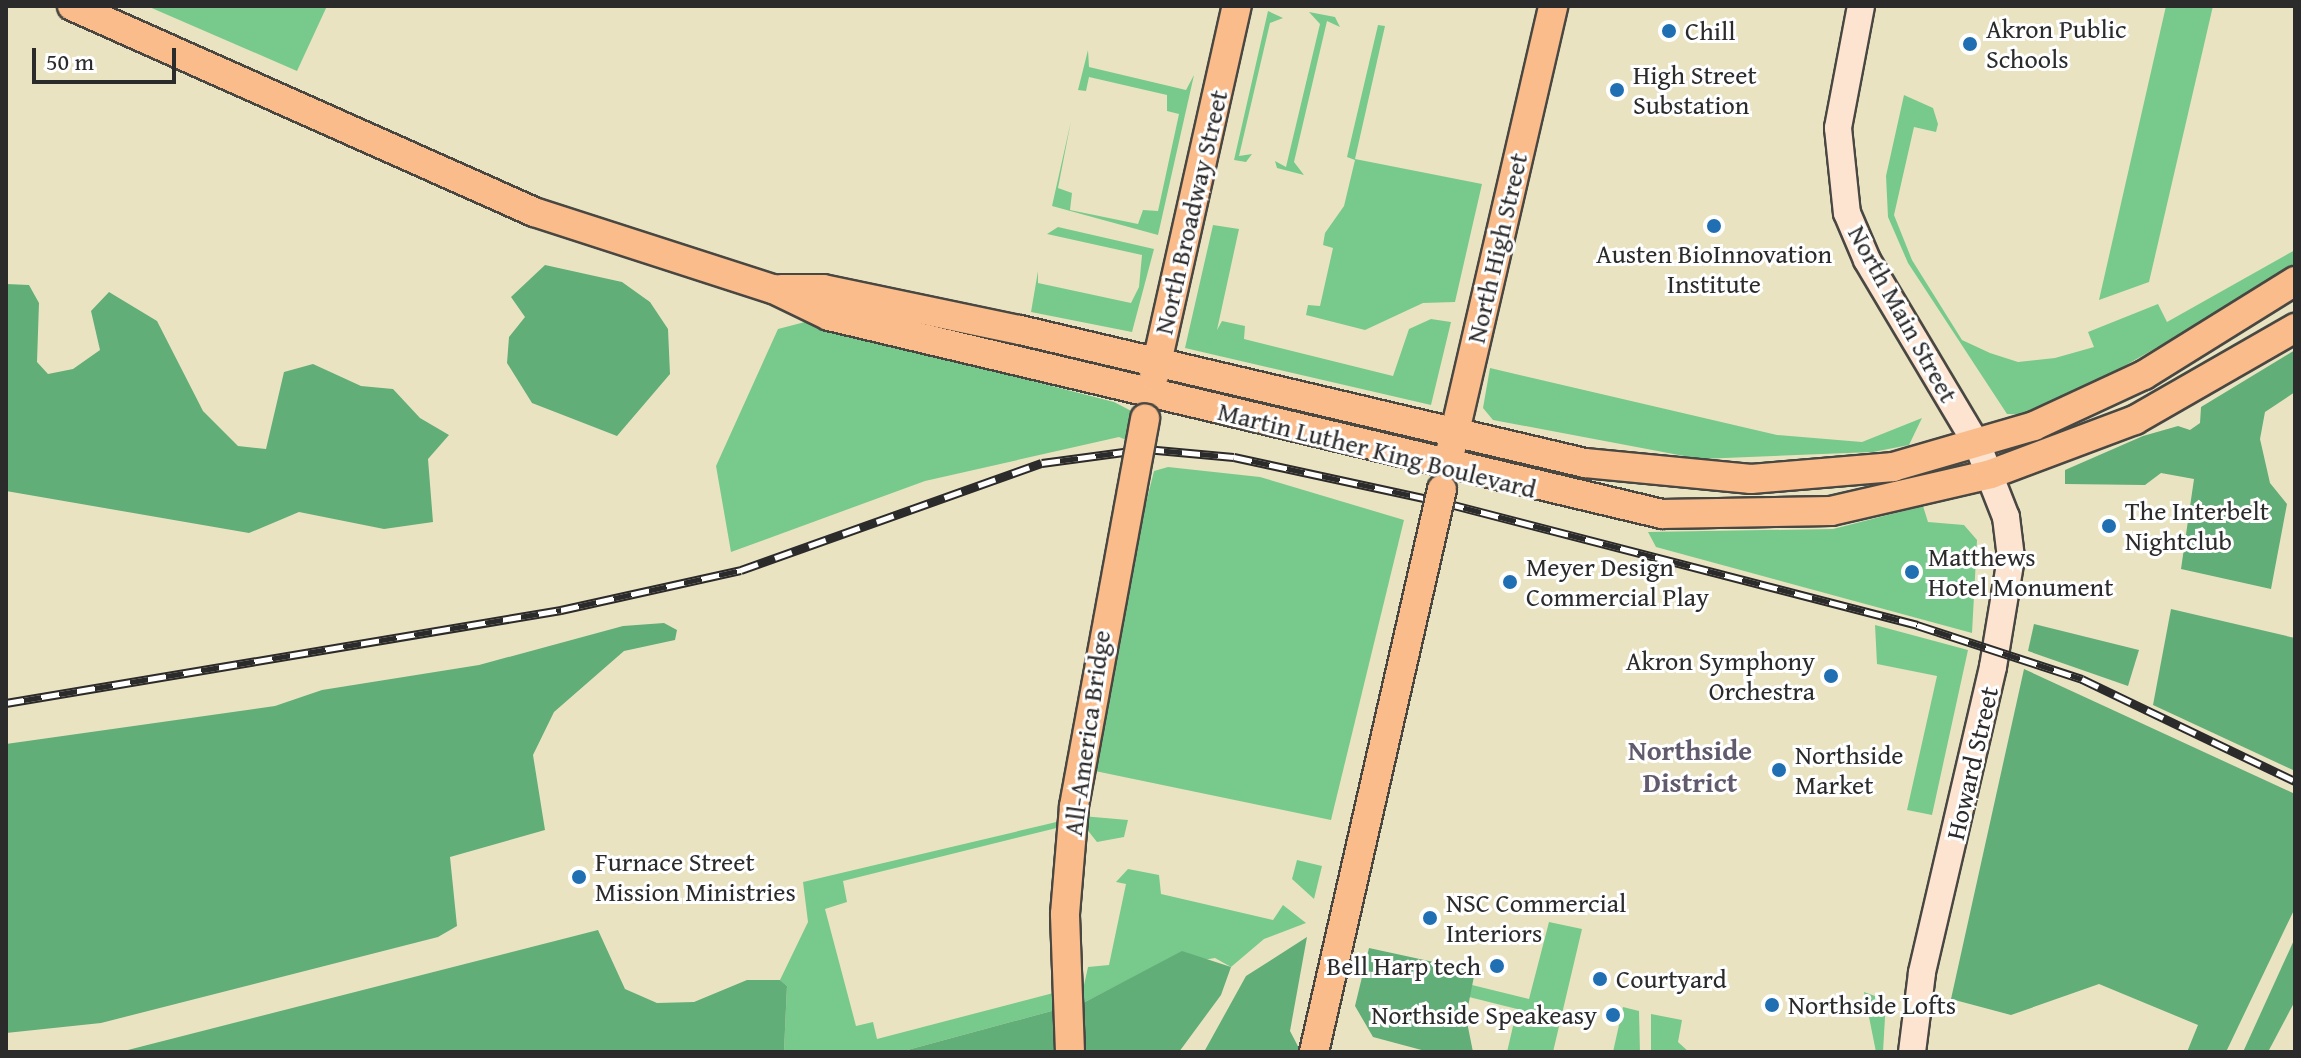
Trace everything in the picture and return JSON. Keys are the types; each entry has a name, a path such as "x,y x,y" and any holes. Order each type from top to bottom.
{"main road":[{"name":"Martin Luther King Boulevard","path":"72,6 534,212 773,289 829,316 1148,406 1444,478 1609,506 1699,517 1846,508 1991,474 2135,420 2295,328"},
{"name":"North Broadway Street","path":"1148,406 1237,6"},
{"name":"North High Street","path":"1444,478 1553,6"},
{"name":"North Main Street","path":"1861,6 1838,128 1847,213 1991,474"},
{"name":"Martin Luther King Boulevard","path":"773,289 823,289 1158,360 1585,463 1751,479 1893,467 1978,446 2144,375 2295,281"},
{"name":"All-America Bridge","path":"1070,1052 1065,914 1074,806 1148,406"},
{"name":"Howard Street","path":"1912,1052 1922,973 2005,606 2011,558 1991,474"},
{"path":"1314,1052 1444,478"}],"green space":[{"path":"147,6 327,6 297,71"},
{"path":"2166,6 2213,6 2149,282 2099,300"},
{"path":"1268,11 1283,18 1270,23 1239,156 1252,154 1246,162 1234,160"},
{"path":"1309,12 1335,17 1340,27 1327,21 1294,162 1304,175 1277,168 1275,161 1286,167 1320,24"},
{"path":"1378,25 1385,26 1355,159 1482,184 1455,302 1423,303 1365,330 1306,315 1308,305 1320,306 1333,248 1323,245 1325,233 1344,206 1355,160 1347,157"},
{"path":"1088,50 1089,67 1186,90 1194,75 1158,235 1052,206 1071,121 1058,188 1072,193 1070,210 1138,224 1143,210 1158,211 1179,114 1167,111 1167,95 1089,77 1086,91 1078,90"},
{"path":"1904,95 1933,108 1938,124 1936,132 1914,127 1894,215 1912,260 1962,340 1990,353 2018,362 2055,358 2094,347 2088,332 2158,304 2167,322 2295,250 2295,269 2038,415 2007,414 1908,263 1888,217 1886,176"},
{"path":"1213,225 1239,229 1217,330 1222,321 1245,326 1244,339 1393,376 1409,329 1431,319 1451,322 1431,405 1185,348"},
{"path":"1058,227 1154,249 1132,332 1031,312 1038,271 1038,283 1131,303 1139,287 1142,255 1047,234"},
{"path":"545,265 622,282 650,302 668,329 670,374 617,436 532,403 507,363 509,337 525,317 511,297"},
{"path":"6,284 29,285 39,303 37,362 48,374 73,369 100,350 91,311 109,292 157,321 203,411 238,446 266,449 284,372 313,364 361,386 393,389 420,418 449,435 428,459 433,522 384,529 299,512 249,533 6,491"},
{"path":"805,322 1114,402 1145,418 1139,445 1119,437 925,481 731,552 716,466 778,329"},
{"path":"2295,350 2295,392 2265,412 2260,439 2270,483 2287,504 2271,589 2181,569 2194,479 2161,473 2145,485 2065,484 2065,470 2143,436 2178,426 2190,430 2200,423 2201,407"},
{"path":"1490,368 1777,435 1862,442 1922,418 1909,445 1873,452 1700,459 1493,420 1483,408"},
{"path":"1168,467 1260,477 1404,520 1331,820 1095,771 1141,523 1154,471"},
{"path":"1923,506 1928,522 1964,525 1977,540 1972,633 1656,547 1648,532 1833,529"},
{"path":"2171,609 2295,638 2295,771 2153,705"},
{"path":"664,623 677,630 675,640 624,651 554,712 533,755 545,830 450,857 457,926 438,937 101,1023 6,1033 6,744 275,706 322,690 479,665 623,626"},
{"path":"2034,624 2139,650 2128,686 2028,651"},
{"path":"1875,625 1968,650 1932,815 1907,810 1937,676 1877,664"},
{"path":"2024,669 2295,794 2295,908 2226,1052 2187,1052 2198,1025 2099,984 2011,1015 1951,999"},
{"path":"1082,816 1128,820 1124,837 1097,842 1081,822 843,881 847,902 825,909 856,1026 873,1022 877,1039 1084,985 1088,967 1109,965 1126,884 1116,882 1128,869 1159,875 1161,894 1273,920 1283,905 1306,923 1264,939 1231,967 1215,958 1149,969 1085,1002 900,1052 784,1052 787,986 780,980 808,922 803,882"},
{"path":"1297,860 1322,866 1314,899 1292,879"},
{"path":"1549,922 1582,929 1553,1052 1507,1052 1517,1009 1469,997 1467,991 1472,985 1529,999"},
{"path":"598,930 625,989 657,1003 694,1002 747,980 780,980 787,986 784,1052 120,1052"},
{"path":"1307,937 1290,1031 1301,1052 1204,1052 1246,976"},
{"path":"2295,938 2295,1001 2268,1052 2243,1052"},
{"path":"1369,948 1475,971 1466,1017 1473,1052 1429,1052 1373,1037 1355,1006"},
{"path":"1182,951 1231,967 1221,995 1179,1052 900,1052 1085,1002"},
{"path":"1864,992 1886,1000 1883,1052 1876,1052"},
{"path":"1623,1007 1639,1011 1640,1052 1613,1052"},
{"path":"1651,1014 1682,1020 1678,1042 1689,1052 1651,1052"}],"railway":[{"path":"6,703 561,610 741,570 1042,463 1146,449 1234,457 1446,503 1917,625 2082,679 2295,781"}],"place":[{"name":"Chill","path":"1669,31"},
{"name":"Akron Public Schools","path":"1970,44"},
{"name":"High Street Substation","path":"1617,90"},
{"name":"Austen BioInnovation Institute","path":"1714,226"},
{"name":"The Interbelt Nightclub","path":"2109,526"},
{"name":"Matthews Hotel Monument","path":"1912,572"},
{"name":"Meyer Design Commercial Play","path":"1510,582"},
{"name":"Akron Symphony Orchestra","path":"1831,676"},
{"name":"Northside Market","path":"1779,770"},
{"name":"Furnace Street Mission Ministries","path":"579,877"},
{"name":"NSC Commercial Interiors","path":"1430,918"},
{"name":"Bell Harp tech","path":"1497,966"},
{"name":"Courtyard","path":"1600,979"},
{"name":"Northside Lofts","path":"1772,1005"},
{"name":"Northside Speakeasy","path":"1613,1015"}],"district":[{"name":"Northside District","path":"1690,766"}]}
